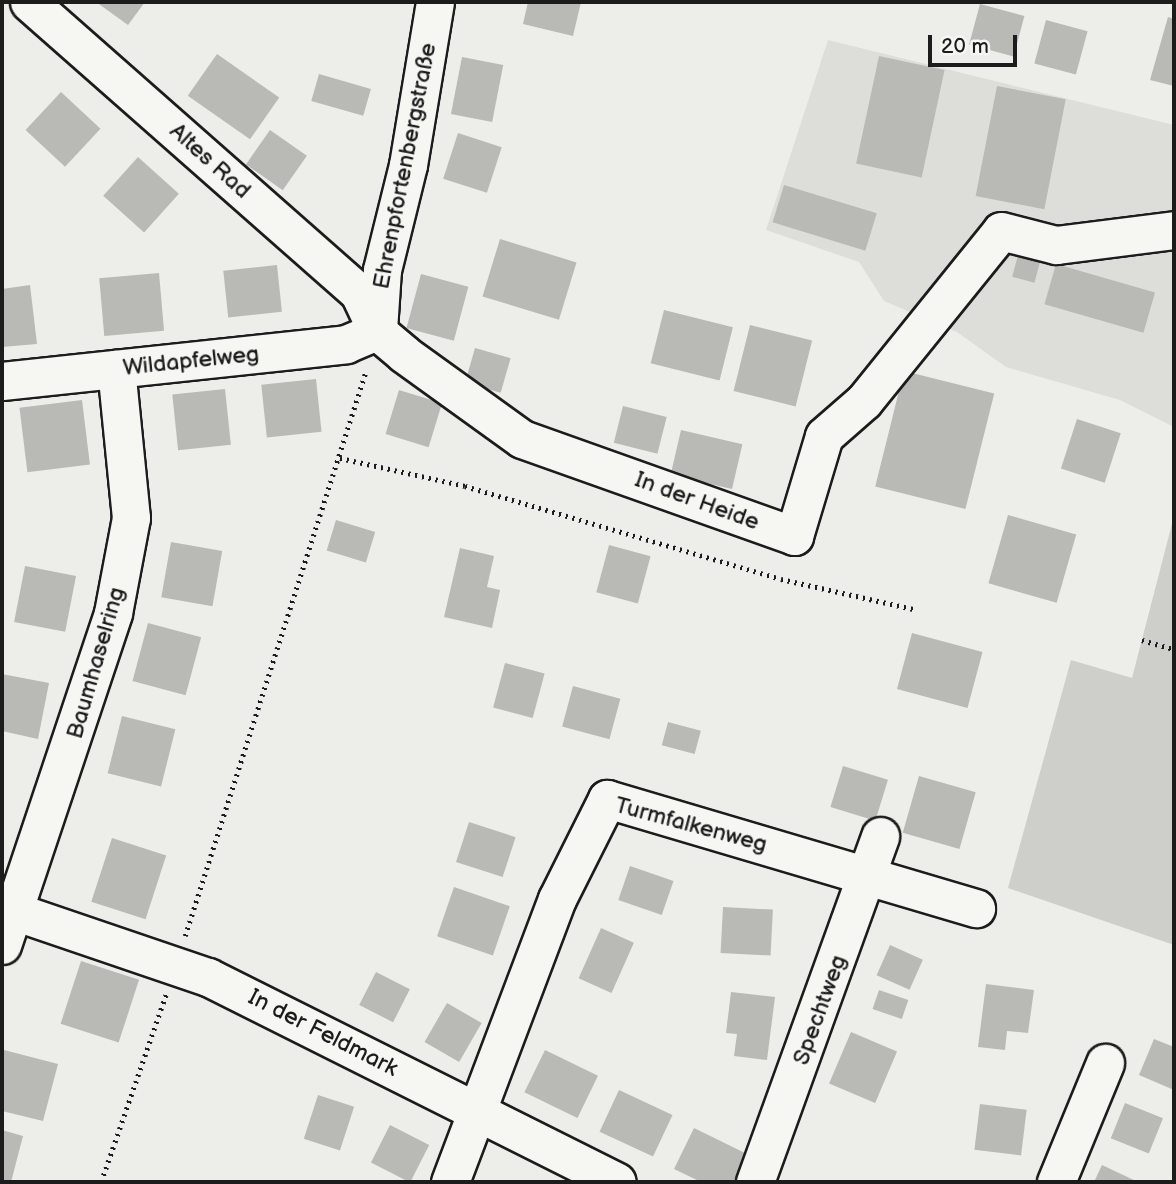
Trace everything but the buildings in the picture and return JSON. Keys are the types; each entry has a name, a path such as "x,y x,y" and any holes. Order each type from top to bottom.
{"street":[{"name":"Altes Rad","path":"29,2 359,293 377,331"},
{"name":"Ehrenpfortenbergstraße","path":"377,331 382,270 408,165 435,2"},
{"name":"In der Heide","path":"377,331 522,439 794,536 824,436 864,401 933,321 1001,231 1056,244 1174,230"},
{"name":"Wildapfelweg","path":"2,381 346,344 377,331"},
{"name":"Baumhaselring","path":"2,945 10,910 113,613 131,518 116,369"},
{"name":"Turmfalkenweg","path":"450,1182 482,1112 557,899 607,799 976,908"},
{"name":"Spechtweg","path":"755,1182 880,836"},
{"name":"In der Feldmark","path":"10,910 176,965 482,1112 617,1182"},
{"path":"1056,1182 1105,1063"}],"path":[{"path":"101,1182 176,965 340,458 377,331"},
{"name":"In der Heide","path":"340,458 917,610"},
{"path":"1142,640 1174,649"}],"shaded area":[{"path":"828,40 1174,125 1174,427 1120,400 1006,367 957,332 884,301 859,262 766,230"},
{"path":"1174,516 1174,945 1008,888 1071,660 1132,678"}]}
